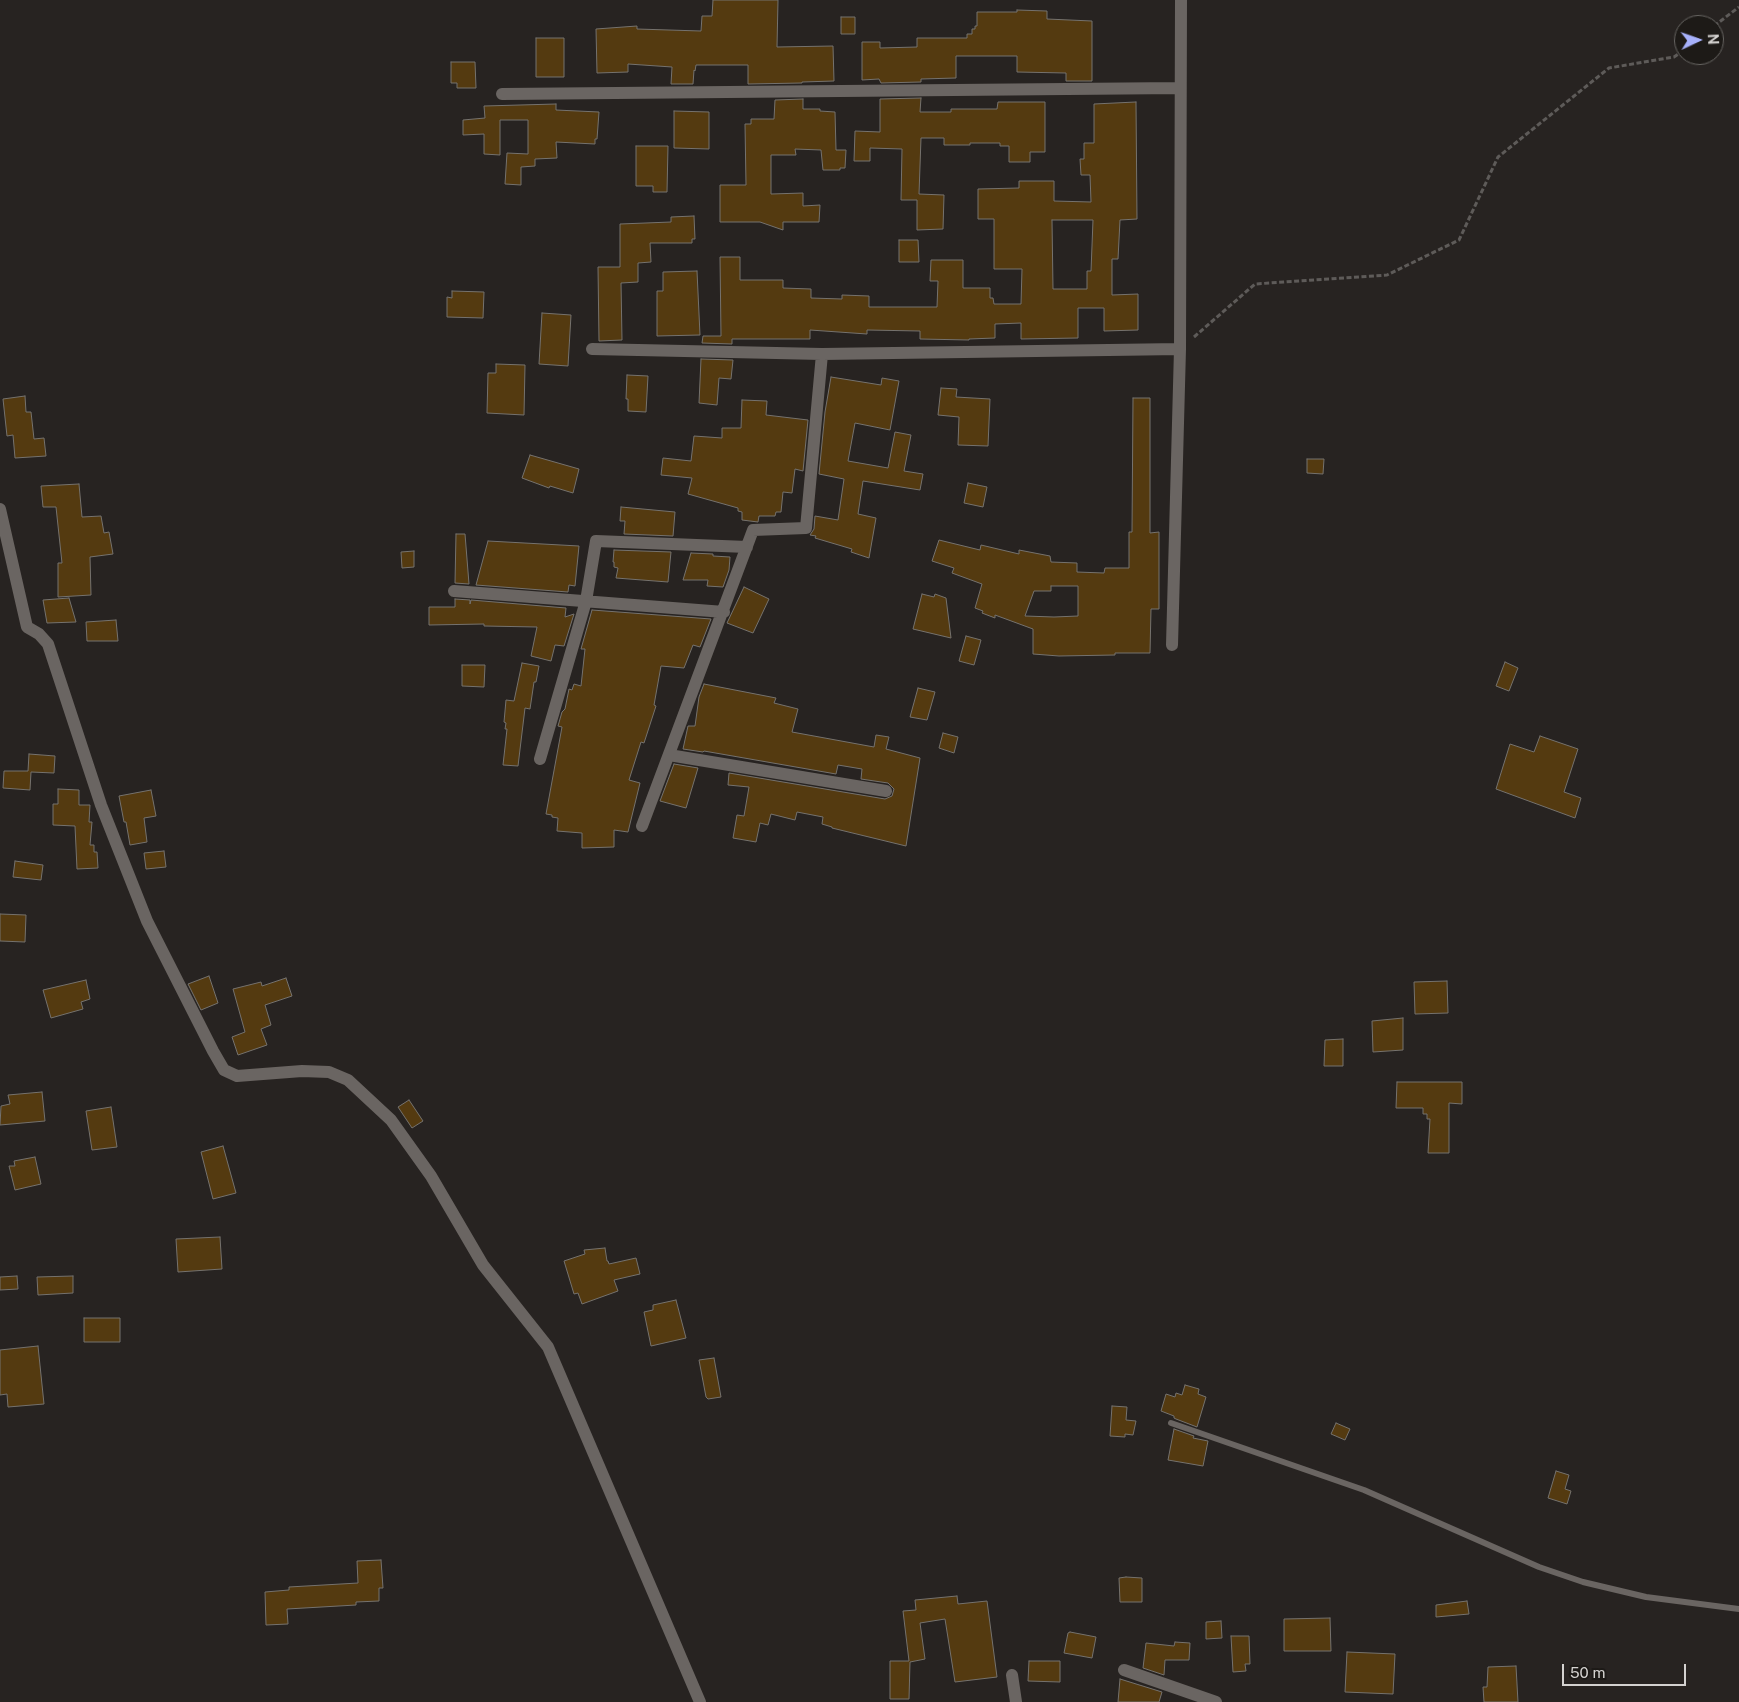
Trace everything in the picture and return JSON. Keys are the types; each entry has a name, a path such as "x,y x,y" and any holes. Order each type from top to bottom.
{"street":[{"path":"1172,645 1180,349 1181,0"},
{"path":"502,94 1180,88"},
{"path":"592,349 822,354 1180,349"},
{"path":"642,826 724,612 753,530 806,528 822,354"},
{"path":"0,509 27,627 39,634 48,644 101,805 144,912 213,1052 224,1070 237,1076 302,1071 329,1072 348,1080 391,1120 431,1176 483,1265 548,1348 700,1702"},
{"path":"540,759 586,601 596,541 747,547"},
{"path":"454,591 724,612"},
{"path":"669,755 886,791"},
{"path":"1124,1670 1216,1702"},
{"path":"1012,1674 1016,1702"}],"lane":[{"path":"1171,1423 1364,1490 1539,1568 1583,1582 1646,1597 1739,1609"}],"path":[{"path":"1724,18 1739,7"},
{"path":"1180,349 1256,284 1387,275 1459,240 1498,157 1609,68 1674,57"}],"building":[{"path":"713,0 778,0 777,47 833,46 834,81 748,84 748,65 696,65 693,84 671,84 672,67 628,64 628,72 597,73 596,29 637,26 637,29 701,31 702,16 712,16"},
{"path":"1017,10 1047,11 1047,19 1092,21 1092,81 1066,81 1066,73 1017,72 1017,56 956,56 956,78 921,79 921,82 881,83 879,79 862,80 862,42 880,42 880,48 917,47 917,38 967,38 967,34 972,34 972,29 975,29 975,26 977,26 977,12 1017,12"},
{"path":"841,17 855,17 855,34 841,34"},
{"path":"536,38 564,38 564,77 536,77"},
{"path":"451,62 475,62 476,88 457,88 457,83 451,83"},
{"path":"921,98 920,112 951,112 951,109 997,109 998,102 1045,102 1045,152 1030,152 1030,162 1009,162 1009,146 1000,146 1000,143 944,145 944,138 921,138 919,194 944,195 943,229 917,230 917,200 901,200 902,149 870,148 870,161 854,161 855,131 880,132 880,99"},
{"path":"803,99 803,109 820,109 820,111 835,112 836,150 846,150 845,168 840,168 840,170 823,170 821,150 795,149 796,155 771,155 771,194 803,193 803,206 820,205 819,222 783,222 783,230 760,222 720,222 720,185 746,185 745,124 751,124 751,119 774,119 775,100"},
{"path":"1136,102 1137,219 1120,220 1118,259 1112,259 1112,295 1138,294 1138,330 1104,331 1104,308 1078,308 1078,338 1021,339 1021,323 995,324 995,338 969,340 920,339 920,331 867,330 867,334 810,330 810,339 732,339 732,344 702,343 703,336 721,336 720,257 740,257 740,280 783,280 783,288 811,289 811,298 842,299 842,295 869,296 869,307 937,307 938,281 930,281 931,260 963,260 963,288 990,288 990,298 993,298 994,304 1021,304 1022,269 994,269 994,219 978,219 978,189 1019,188 1019,181 1054,181 1054,201 1091,202 1090,175 1081,175 1080,159 1084,159 1084,143 1094,143 1094,104","holes":["1052,220 1093,220 1091,271 1087,271 1087,289 1053,289"]},
{"path":"556,104 556,110 599,112 595,144 556,142 557,158 535,159 535,166 521,167 521,185 505,184 507,153 528,154 528,120 500,120 500,155 484,154 484,134 463,135 463,120 485,118 484,106"},
{"path":"674,111 709,112 709,149 674,148"},
{"path":"636,146 668,146 667,192 653,192 653,186 636,186"},
{"path":"694,216 695,239 692,239 692,243 650,243 651,262 638,263 638,282 621,283 622,340 599,341 598,267 620,267 620,224 671,222 671,217"},
{"path":"899,240 918,240 919,262 899,262"},
{"path":"697,271 700,335 657,336 657,291 663,291 663,272"},
{"path":"452,291 484,292 483,318 447,317 447,297 452,298"},
{"path":"542,313 571,315 568,366 539,364"},
{"path":"701,359 733,360 731,379 719,378 717,405 699,403"},
{"path":"496,364 525,365 524,415 487,413 488,373 496,373"},
{"path":"627,375 648,376 646,412 628,411 628,399 626,399"},
{"path":"831,377 881,385 882,378 899,381 890,430 855,423 848,461 888,468 895,432 911,435 904,471 923,474 920,490 863,481 858,514 876,518 869,558 851,552 852,549 810,535 814,529 815,516 838,520 844,479 819,474 825,412"},
{"path":"941,388 957,389 956,397 990,399 988,446 958,445 959,417 938,415"},
{"path":"25,396 26,412 31,412 34,439 44,438 46,456 15,458 13,435 7,436 3,399"},
{"path":"1133,398 1150,398 1150,533 1159,532 1159,609 1151,609 1150,653 1059,656 1033,654 1033,629 995,615 995,618 982,613 983,611 975,608 982,584 952,573 954,568 932,561 939,540 980,550 981,545 1019,554 1019,550 1050,556 1051,562 1077,563 1077,572 1104,573 1105,568 1129,568 1129,532 1132,532","holes":["1051,586 1078,586 1078,616 1025,616 1034,591 1051,591"]},
{"path":"742,400 767,401 766,415 808,420 803,471 795,469 792,493 783,492 781,512 776,512 775,516 759,516 758,522 742,520 742,512 738,511 738,508 688,494 692,478 661,475 663,458 691,461 694,436 722,438 722,428 741,428"},
{"path":"530,455 579,469 573,493 550,486 549,488 522,478"},
{"path":"1307,459 1324,459 1323,474 1307,473"},
{"path":"968,483 987,487 983,507 964,503"},
{"path":"79,484 82,517 101,516 104,533 109,532 113,554 90,557 91,595 58,597 58,563 62,563 56,507 43,507 41,486"},
{"path":"621,507 675,512 673,536 624,534 625,521 620,521"},
{"path":"456,534 465,534 469,584 455,583"},
{"path":"488,541 579,546 575,586 569,585 568,592 476,585"},
{"path":"614,550 671,552 668,582 616,578 618,568 614,567"},
{"path":"414,551 414,567 402,568 401,552"},
{"path":"691,553 730,557 729,570 723,587 707,586 708,580 683,580"},
{"path":"744,587 769,599 753,633 727,623"},
{"path":"922,594 934,597 935,594 946,598 951,638 913,629"},
{"path":"69,598 76,622 47,623 43,600"},
{"path":"455,599 470,600 470,604 471,600 566,608 565,617 574,614 564,646 555,645 551,661 531,656 537,627 484,626 484,624 429,625 429,607 455,607"},
{"path":"592,610 711,619 700,647 693,645 684,668 661,666 654,705 656,706 644,743 641,742 629,780 640,783 628,832 614,830 614,847 582,848 582,833 557,831 558,818 546,814 562,727 558,726 562,712 565,709 569,689 572,690 574,684 581,686 585,649 581,649"},
{"path":"116,620 118,641 87,641 86,622"},
{"path":"966,636 981,640 974,665 959,661"},
{"path":"1505,662 1518,668 1509,691 1496,686"},
{"path":"522,663 539,666 536,682 534,682 530,709 525,708 518,766 503,765 507,729 505,729 506,723 504,722 506,700 514,701"},
{"path":"462,665 485,665 484,687 462,686"},
{"path":"704,684 776,698 774,703 798,709 792,732 874,747 876,735 889,737 886,749 920,758 906,846 832,828 822,824 823,817 797,812 795,820 771,814 768,825 760,823 756,842 733,838 737,815 744,816 749,787 728,785 729,773 885,799 892,796 894,789 888,783 861,779 862,769 838,765 836,774 683,749 688,726 695,726 699,697"},
{"path":"918,688 935,692 927,720 910,717"},
{"path":"943,733 958,737 954,753 939,748"},
{"path":"1540,736 1578,749 1564,792 1581,798 1575,818 1496,789 1510,744 1534,752"},
{"path":"29,754 55,756 54,773 31,772 30,790 3,788 4,771 28,771"},
{"path":"674,764 698,768 686,808 660,801"},
{"path":"58,789 79,790 79,805 90,805 89,822 92,822 90,845 94,845 94,852 97,852 98,868 77,869 75,826 53,825 53,804 58,804"},
{"path":"151,790 156,816 144,818 147,842 130,845 119,796"},
{"path":"164,851 166,867 146,869 144,853"},
{"path":"15,861 43,865 41,880 13,877"},
{"path":"0,914 26,915 25,942 0,941"},
{"path":"209,976 218,1003 201,1010 188,984"},
{"path":"286,978 292,996 265,1005 271,1025 261,1029 267,1045 238,1055 232,1037 245,1032 233,989 261,982 262,986"},
{"path":"86,980 90,999 81,1002 83,1009 51,1018 43,990"},
{"path":"1447,981 1448,1013 1415,1014 1414,982"},
{"path":"1403,1018 1403,1050 1373,1052 1372,1021"},
{"path":"1343,1039 1343,1066 1324,1066 1325,1040"},
{"path":"1397,1082 1462,1082 1462,1104 1449,1103 1449,1153 1428,1153 1430,1119 1427,1119 1427,1114 1423,1114 1423,1108 1396,1108"},
{"path":"42,1092 45,1121 0,1125 1,1106 10,1104 8,1095"},
{"path":"409,1100 423,1121 412,1128 398,1107"},
{"path":"111,1107 117,1147 92,1150 86,1111"},
{"path":"223,1146 236,1193 213,1199 201,1152"},
{"path":"35,1157 41,1184 15,1190 9,1166 15,1166 14,1161"},
{"path":"220,1237 222,1269 178,1272 176,1239"},
{"path":"605,1248 609,1264 636,1258 640,1274 614,1280 618,1291 582,1304 578,1293 574,1294 564,1261 585,1254 584,1250"},
{"path":"17,1276 18,1289 0,1290 0,1277"},
{"path":"73,1276 73,1293 38,1295 37,1277"},
{"path":"676,1300 686,1338 651,1346 644,1312 653,1310 653,1305"},
{"path":"84,1318 120,1318 120,1342 84,1342"},
{"path":"38,1346 44,1404 8,1407 7,1394 0,1395 0,1350"},
{"path":"714,1358 721,1397 708,1399 699,1360"},
{"path":"1185,1385 1199,1389 1198,1394 1206,1397 1197,1427 1161,1411 1166,1394 1175,1397 1176,1393 1182,1395"},
{"path":"1112,1406 1127,1407 1126,1420 1136,1421 1133,1435 1125,1434 1125,1437 1110,1436"},
{"path":"1336,1423 1350,1429 1345,1440 1331,1434"},
{"path":"1174,1429 1194,1436 1193,1438 1208,1441 1203,1466 1168,1460"},
{"path":"1556,1471 1569,1475 1565,1489 1571,1491 1567,1504 1548,1498"},
{"path":"381,1560 383,1588 379,1588 379,1601 356,1602 356,1605 287,1609 288,1624 266,1625 265,1592 289,1590 289,1587 358,1583 357,1561"},
{"path":"1119,1578 1142,1578 1142,1602 1120,1602"},
{"path":"957,1596 958,1604 987,1601 997,1677 955,1682 945,1619 920,1623 925,1659 910,1662 909,1699 890,1699 890,1661 909,1661 903,1611 916,1610 915,1600"},
{"path":"1467,1601 1469,1614 1436,1617 1436,1605"},
{"path":"1330,1618 1331,1651 1284,1651 1284,1619"},
{"path":"1221,1621 1222,1638 1206,1639 1206,1622"},
{"path":"1068,1633 1096,1637 1092,1658 1064,1653"},
{"path":"1231,1636 1249,1636 1250,1664 1245,1664 1246,1671 1233,1672"},
{"path":"1175,1642 1190,1643 1189,1660 1165,1660 1164,1675 1143,1668 1146,1643 1174,1646"},
{"path":"1347,1652 1395,1654 1393,1694 1345,1692"},
{"path":"1029,1661 1060,1661 1060,1682 1028,1681"},
{"path":"1516,1666 1518,1702 1484,1702 1483,1687 1487,1687 1488,1667"},
{"path":"1120,1679 1162,1692 1159,1702 1118,1702"}]}
